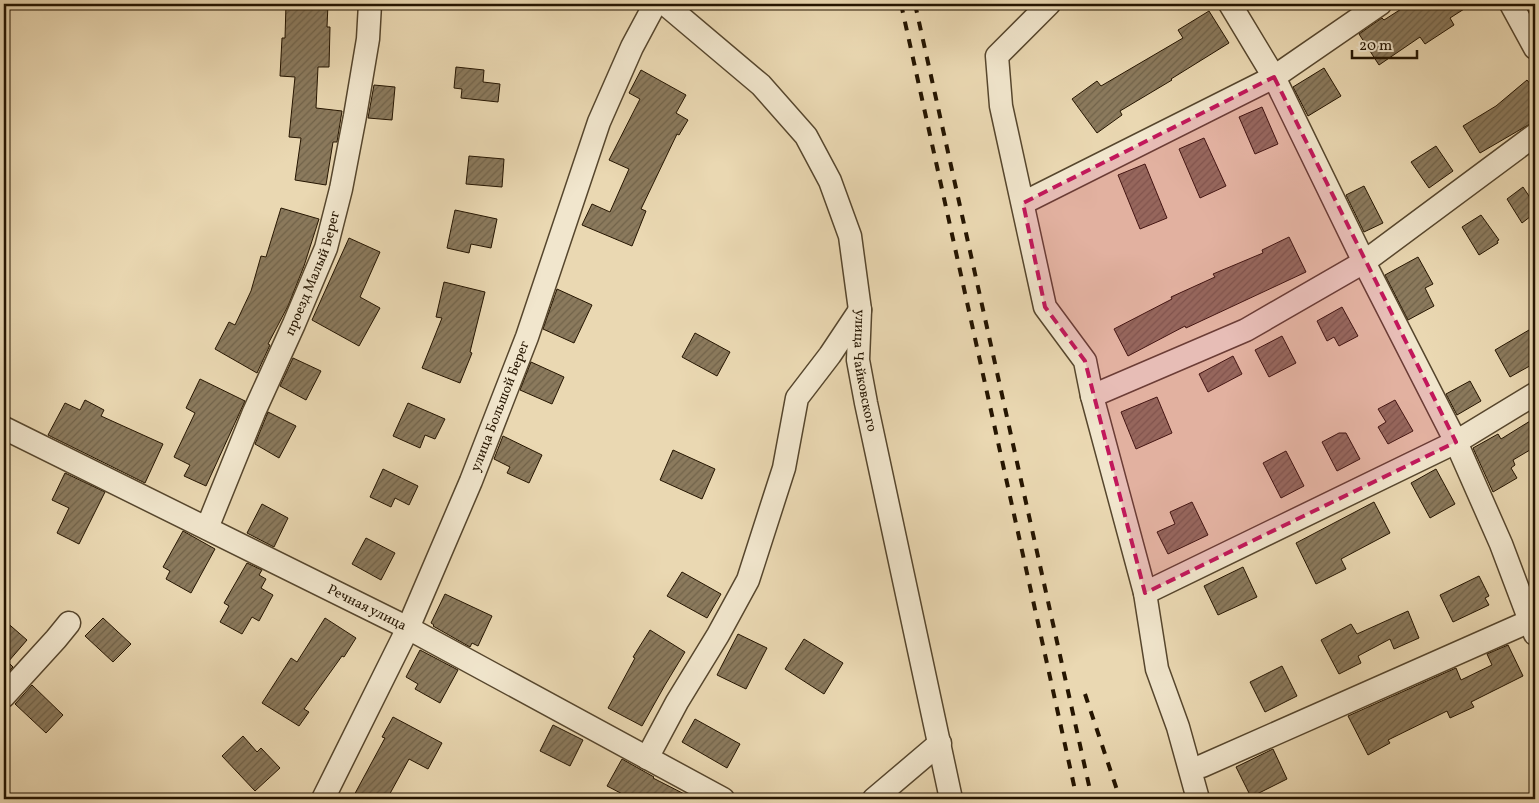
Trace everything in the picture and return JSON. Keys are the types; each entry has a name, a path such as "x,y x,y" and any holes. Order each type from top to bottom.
{"street":[{"name":"проезд Малый Берег","path":"207,528 254,412 326,248 341,189 355,116 368,39 370,4"},
{"name":"улица Большой Берег","path":"323,799 408,628 471,481 527,338 599,122 632,47 655,4"},
{"name":"улица Чайковского","path":"665,4 760,85 806,136 830,181 850,236 860,310 858,360 951,799"},
{"path":"1049,4 997,56 1001,106 1045,307 1085,361 1092,396 1146,593 1157,669 1178,727 1198,799"},
{"path":"1202,766 1533,628 1501,544 1456,442 1364,262 1274,78 1230,4"},
{"path":"1023,203 1274,78 1380,4"},
{"path":"1511,4 1535,48"},
{"path":"1092,396 1246,330 1364,262 1535,135"},
{"path":"647,758 748,580 784,468 797,398 830,355 860,310"},
{"path":"1146,593 1456,442 1535,394"},
{"name":"Речная улица","path":"4,428 408,628 723,799"},
{"path":"4,696 69,623"},
{"path":"874,799 940,743"}],"highlighted area":[{"path":"1274,77 1456,442 1145,593 1085,361 1045,307 1023,203"}],"building":[{"path":"286,4 328,4 327,27 330,27 329,67 318,67 316,108 342,111 337,142 333,142 326,185 295,180 301,138 289,137 295,77 280,76 282,38 285,38"},
{"path":"1409,4 1472,4 1450,18 1454,25 1425,44 1420,37 1379,65 1359,34 1382,18 1384,20"},
{"path":"1209,11 1229,43 1120,111 1122,115 1097,133 1072,99 1097,81 1101,86 1183,38 1178,30"},
{"path":"456,67 484,70 483,82 500,84 498,102 461,98 462,89 454,88"},
{"path":"1324,68 1341,96 1308,116 1293,87"},
{"path":"641,70 686,95 676,113 688,120 679,135 677,134 641,209 646,211 632,246 582,225 592,204 610,212 629,169 609,160 640,99 629,93"},
{"path":"1527,80 1535,90 1535,121 1480,153 1463,126 1496,106"},
{"path":"374,85 395,87 392,120 368,118"},
{"path":"1262,107 1278,144 1255,154 1239,117"},
{"path":"1204,138 1226,186 1200,198 1179,149"},
{"path":"1436,146 1453,171 1429,188 1411,162"},
{"path":"469,156 504,159 502,187 466,184"},
{"path":"1145,164 1167,218 1140,229 1118,175"},
{"path":"1364,186 1383,223 1364,232 1346,195"},
{"path":"1523,187 1535,205 1535,213 1522,223 1507,199"},
{"path":"281,208 319,219 304,266 288,306 268,344 270,345 257,373 215,349 229,322 235,325 251,291 261,256 266,257"},
{"path":"455,210 497,219 491,248 471,244 469,253 447,248"},
{"path":"1481,215 1499,240 1497,241 1498,243 1479,255 1462,227"},
{"path":"1289,237 1306,272 1186,328 1185,326 1128,356 1114,329 1172,299 1171,297 1215,277 1213,274 1263,253 1262,250"},
{"path":"349,238 380,252 360,297 380,308 359,346 312,320"},
{"path":"1418,257 1433,284 1425,288 1434,306 1408,320 1385,275"},
{"path":"444,282 485,292 470,352 472,353 460,383 422,368 442,318 436,317"},
{"path":"557,289 592,305 574,343 543,329"},
{"path":"1342,307 1358,336 1339,346 1334,337 1327,341 1317,321"},
{"path":"1529,330 1535,341 1535,363 1510,377 1495,350"},
{"path":"695,333 730,352 717,376 682,357"},
{"path":"1282,336 1296,363 1269,377 1255,350"},
{"path":"1233,356 1242,374 1208,392 1199,374"},
{"path":"293,358 321,371 306,400 280,386"},
{"path":"531,362 564,377 552,404 520,390"},
{"path":"200,379 245,401 206,486 184,476 190,465 174,457 195,413 186,408"},
{"path":"1470,381 1481,401 1457,415 1446,394"},
{"path":"1157,397 1172,433 1136,449 1121,412"},
{"path":"85,400 104,410 101,416 163,444 145,483 48,435 65,403 80,410"},
{"path":"1395,400 1413,431 1388,444 1378,427 1386,422 1378,409"},
{"path":"408,403 445,419 435,439 425,435 420,448 393,436"},
{"path":"268,412 296,426 279,458 255,444"},
{"path":"1535,418 1535,447 1513,460 1515,465 1511,468 1517,478 1493,492 1473,448 1498,434 1501,439"},
{"path":"1339,433 1346,433 1360,459 1337,471 1322,442"},
{"path":"503,436 542,455 529,483 507,473 510,467 494,459"},
{"path":"673,450 715,469 702,499 660,480"},
{"path":"1286,451 1304,486 1281,498 1263,463"},
{"path":"383,469 418,486 409,505 395,498 391,507 370,497"},
{"path":"1436,469 1455,504 1430,518 1411,483"},
{"path":"65,473 105,492 79,544 57,533 69,508 52,500"},
{"path":"1192,502 1208,535 1168,554 1157,532 1175,524 1170,512"},
{"path":"1374,502 1390,533 1341,559 1346,569 1316,584 1296,543"},
{"path":"262,504 288,518 274,547 247,533"},
{"path":"183,531 215,549 191,593 166,579 170,571 163,567"},
{"path":"366,538 395,553 381,580 352,564"},
{"path":"247,563 262,570 259,575 266,579 261,588 273,595 259,621 252,617 242,634 220,622 229,606 224,603"},
{"path":"1243,567 1257,597 1218,615 1204,586"},
{"path":"682,572 721,594 707,618 667,596"},
{"path":"1479,576 1489,596 1485,598 1489,605 1453,622 1440,595"},
{"path":"445,594 492,616 478,646 472,643 470,647 433,626 431,623"},
{"path":"1408,611 1419,638 1394,649 1390,639 1358,656 1361,663 1339,674 1321,640 1351,624 1357,634"},
{"path":"103,618 131,644 113,662 85,636"},
{"path":"325,618 356,638 344,657 342,656 304,709 309,712 299,726 262,703 291,658 297,662"},
{"path":"4,620 27,640 8,662 13,667 4,677"},
{"path":"650,630 685,652 642,726 608,708 635,658 633,657"},
{"path":"738,634 767,648 746,689 717,675"},
{"path":"804,639 843,663 824,694 785,669"},
{"path":"1508,645 1523,676 1471,702 1474,707 1450,718 1447,711 1388,740 1390,743 1368,755 1348,716 1456,668 1461,680 1492,665 1487,654"},
{"path":"420,650 458,670 440,703 415,689 418,684 406,677"},
{"path":"1282,666 1297,696 1265,712 1250,682"},
{"path":"32,685 63,715 46,733 15,704"},
{"path":"393,717 442,743 428,769 409,759 387,799 352,799 385,738 382,737"},
{"path":"695,719 740,744 727,768 682,742"},
{"path":"553,725 583,740 570,766 540,751"},
{"path":"243,736 257,752 261,748 280,768 255,791 222,756"},
{"path":"1273,749 1287,779 1251,797 1236,767"},
{"path":"622,759 653,778 694,799 632,799 607,786"}],"railway":[{"path":"901,4 1077,799"},
{"path":"915,4 1092,799"},
{"path":"1085,694 1120,799"}]}
